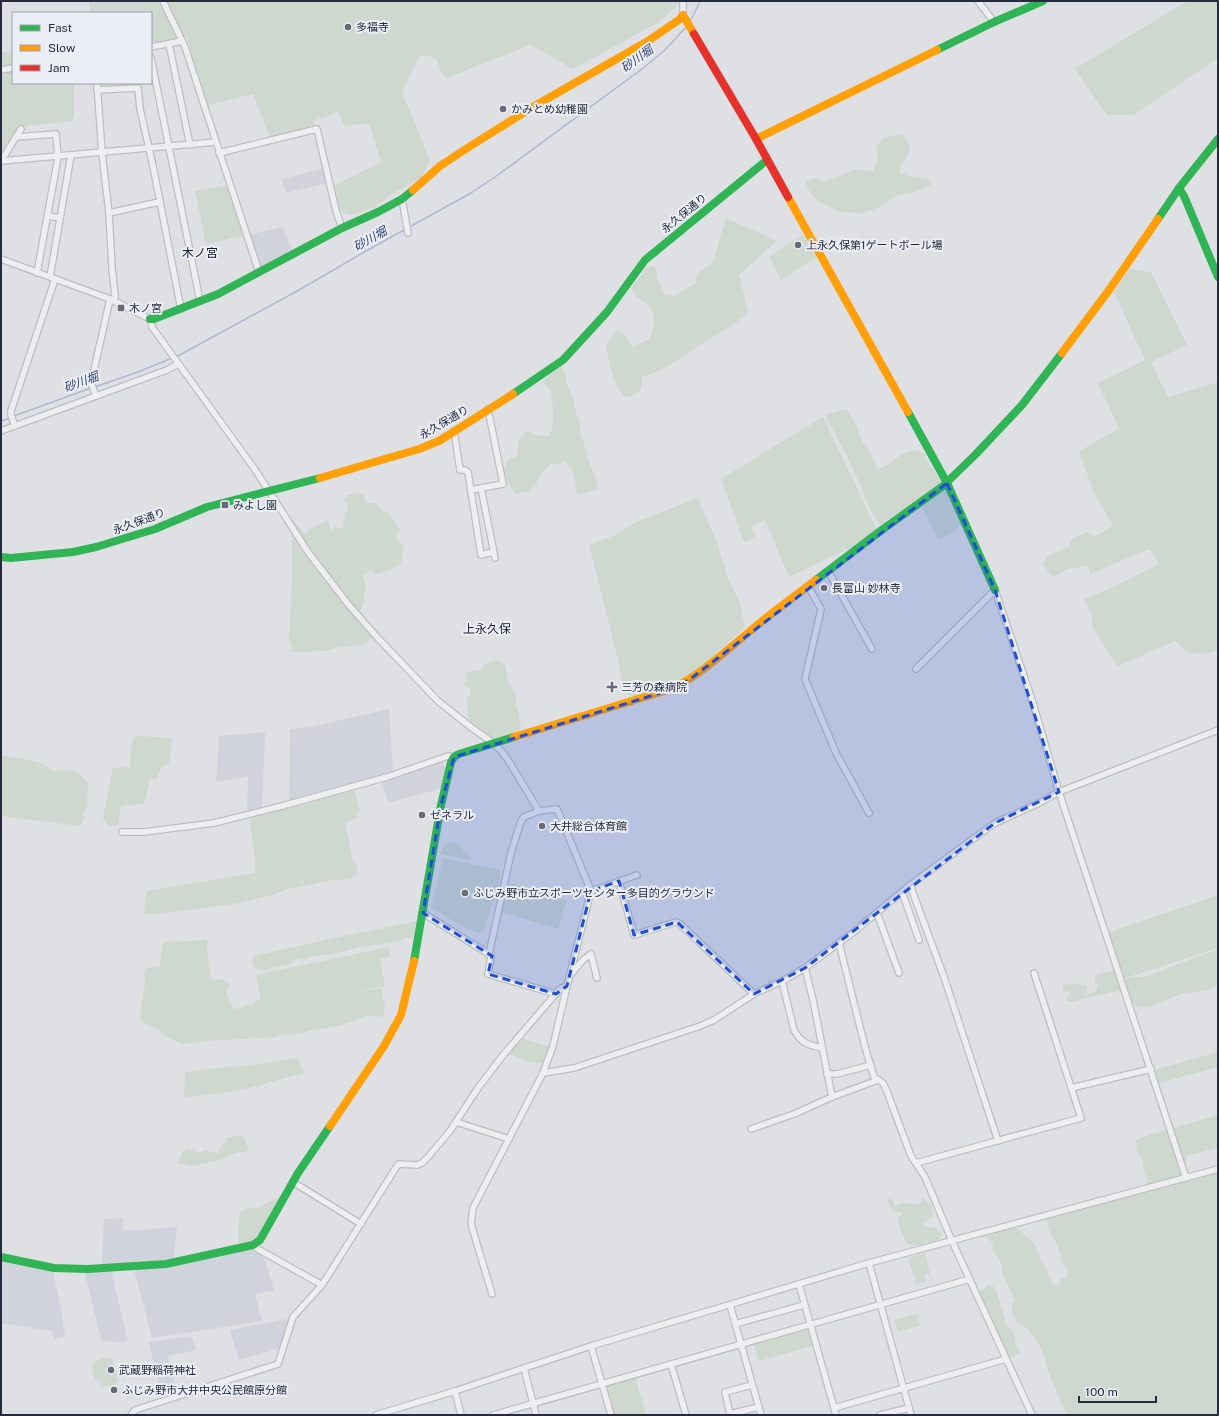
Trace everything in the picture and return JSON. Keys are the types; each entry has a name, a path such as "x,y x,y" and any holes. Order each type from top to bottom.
{"street":[{"path":"163,1 182,41 259,272"},
{"path":"683,1 685,17 756,139 947,483 995,590 1033,703 1059,792 1186,1178"},
{"path":"978,1 994,22"},
{"path":"756,139 994,22 1043,1"},
{"path":"1,259 112,300 150,319 154,319 218,294 342,228 378,212 402,199 440,166 466,149 531,108 599,70 685,17"},
{"path":"152,47 182,41"},
{"path":"169,44 190,145"},
{"path":"152,63 200,301"},
{"path":"1,70 12,68"},
{"path":"96,395 92,384 112,300 115,296 97,84"},
{"path":"97,90 138,88 140,109 181,309"},
{"path":"1,161 21,129"},
{"path":"219,153 317,129 336,211 342,228"},
{"path":"16,137 56,134 58,157 37,273"},
{"path":"1,1257 54,1268 88,1269 166,1264 253,1245 260,1240 310,1155 397,1025 406,998 442,805 454,757 493,743 674,688 689,680 808,586 947,483 1022,405 1113,284 1178,188 1218,139"},
{"path":"1,161 216,142"},
{"path":"15,426 11,411 52,278 60,218 71,155"},
{"name":"永久保通り","path":"1,557 20,557 86,550 144,533 207,507 298,485 419,450 439,441 563,360 606,312 645,260 767,160"},
{"path":"1178,188 1184,196 1218,277"},
{"path":"402,199 408,233"},
{"path":"109,213 159,202"},
{"path":"48,216 60,218"},
{"path":"150,319 152,327 270,492 308,552 348,604 438,701 493,743 508,760 539,811"},
{"path":"1,431 167,370 178,363"},
{"path":"471,490 503,484 488,409"},
{"path":"454,431 460,470 465,470 468,472 481,555 494,555 481,488"},
{"path":"828,571 872,649"},
{"path":"808,586 821,608 805,679 836,753 869,812"},
{"path":"916,669 995,590"},
{"path":"543,1073 574,1068 714,1020 754,994 805,968 839,943 910,885 995,823 1059,792 1218,730"},
{"path":"122,832 144,832 219,822 387,777 448,756 454,757"},
{"path":"492,1294 471,1224 471,1216 473,1208 543,1073 553,1046 566,986 591,891 557,809 539,811 524,817 521,821 511,853 489,954 491,957 488,974 556,994"},
{"path":"591,891 637,875"},
{"path":"619,881 634,935 676,922 754,994"},
{"path":"910,885 944,977 998,1141"},
{"path":"902,892 919,940"},
{"path":"877,912 899,972"},
{"path":"423,913 489,954"},
{"path":"839,943 874,1077 883,1083 886,1089 911,1156 926,1177 952,1241 1032,1415"},
{"path":"569,976 583,960 591,954 597,978"},
{"path":"805,968 832,1097"},
{"path":"916,1163 1082,1118 1034,973"},
{"path":"782,981 796,1034 808,1045 822,1048"},
{"path":"131,1415 133,1411 141,1408 278,1364 293,1317 322,1285 399,1164 417,1165 422,1163 440,1144 478,1088 504,1054 556,994 566,986"},
{"path":"827,1074 837,1074 871,1065"},
{"path":"1071,1088 1151,1069"},
{"path":"751,1128 794,1114 832,1097 878,1080"},
{"path":"456,1122 509,1139"},
{"path":"376,1415 386,1414 591,1346 869,1263 1218,1169"},
{"path":"293,1182 361,1224"},
{"path":"253,1245 322,1285"},
{"path":"869,1263 911,1415"},
{"path":"493,1415 970,1279"},
{"path":"798,1284 836,1415"},
{"path":"730,1305 761,1415"},
{"path":"735,1324 804,1305"},
{"path":"591,1346 611,1415"},
{"path":"834,1408 1006,1359"},
{"path":"671,1364 686,1415"},
{"path":"524,1368 536,1415"},
{"path":"752,1385 725,1392 730,1414 759,1407"},
{"path":"455,1391 461,1415"},
{"path":"880,1415 908,1408"}],"highlighted area":[{"path":"947,483 995,590 1059,792 995,823 805,968 754,994 677,922 634,935 619,881 591,891 567,986 556,994 488,974 492,956 423,913 441,805 454,757 660,693 689,680"}],"shaded area":[{"path":"89,1 682,1 659,22 573,69 531,45 446,78 441,72 437,60 429,56 420,55 402,92 430,161 421,178 392,194 375,207 352,215 342,213 337,200 335,185 381,162 369,123 344,126 338,111 315,120 314,126 270,138 253,94 208,105 186,36 152,43 152,12 91,12"},
{"path":"1187,1 1218,1 1218,58 1134,115 1107,115 1075,69"},
{"path":"12,51 12,84 74,84 74,115 72,121 19,127 1,155 1,53"},
{"path":"902,134 910,146 910,150 907,157 900,165 900,173 930,179 931,185 914,192 896,196 882,206 863,213 841,212 818,202 808,189 806,182 815,178 824,182 857,169 872,172 876,166 877,160 876,148 883,138"},
{"path":"325,168 328,183 286,193 282,179"},
{"path":"227,186 244,236 206,244 195,191"},
{"path":"726,218 777,241 739,275 748,312 738,321 663,369 642,377 642,389 631,397 624,396 614,378 606,345 616,330 626,336 632,347 650,339 654,320 654,315 650,307 636,296 631,288 646,268 653,266 657,271 657,277 665,295 674,296 696,283 697,274 713,262"},
{"path":"283,227 292,250 262,266 259,265 249,235"},
{"name":"上永久保第1ゲートボール場","path":"803,234 816,257 781,280 769,257"},
{"path":"1129,269 1151,272 1187,345 1151,362 1168,397 1218,382 1218,650 1205,654 1188,652 1175,641 1117,666 1093,628 1092,617 1084,599 1111,588 1159,564 1150,549 1090,574 1088,566 1067,569 1055,576 1050,575 1043,563 1049,555 1071,546 1069,540 1088,532 1094,537 1113,526 1094,493 1079,451 1119,429 1098,383 1145,360 1114,292"},
{"path":"562,367 573,397 581,428 580,431 596,479 598,490 577,495 572,470 564,461 558,465 552,463 539,476 535,487 531,488 531,492 521,492 515,494 508,483 504,468 509,459 517,457 519,438 524,436 524,432 529,431 535,435 550,436 553,424 551,390 543,382 552,373"},
{"path":"844,409 848,411 858,428 858,435 862,438 862,443 866,445 878,469 906,452 918,451 925,454 925,458 947,490 961,524 956,529 943,538 937,538 918,499 880,525 871,511 850,462 825,415"},
{"path":"823,417 877,530 856,545 789,577 765,520 751,526 756,538 744,542 721,479"},
{"path":"357,493 362,494 365,498 365,503 375,503 384,512 388,512 400,530 396,537 403,547 401,563 398,566 375,575 371,570 363,575 366,587 364,602 360,611 361,621 374,636 361,646 339,647 326,651 292,652 289,639 292,579 292,519 305,534 310,529 328,520 330,531 335,527 340,529 343,528 345,513 348,510 344,499 347,495"},
{"path":"698,498 717,543 728,578 739,601 745,627 701,667 683,681 639,697 631,696 624,693 617,655 589,545 615,535 638,521"},
{"path":"499,660 505,665 509,684 514,691 521,729 519,733 494,741 468,722 467,697 471,696 470,689 465,686 464,683 466,681 466,674 469,672 483,669 484,664"},
{"path":"389,709 393,772 289,802 290,729 315,726"},
{"path":"265,732 262,809 247,814 248,776 216,782 219,736"},
{"path":"135,736 172,739 170,759 168,764 163,766 160,770 157,779 150,779 144,804 121,806 119,823 115,826 109,826 103,818 113,768 130,767 131,746"},
{"path":"1,755 41,763 54,771 65,770 77,772 88,783 88,806 83,813 85,817 80,826 1,816"},
{"path":"442,760 445,768 447,767 443,788 388,803 382,782"},
{"path":"354,790 360,812 357,813 358,818 345,823 353,860 357,867 357,873 350,879 333,880 284,890 276,894 240,903 158,914 144,914 146,891 255,873 254,853 249,820 254,816 308,803 341,792"},
{"path":"450,842 460,844 463,851 469,855 470,860 440,854 443,847"},
{"name":"ふじみ野市⽴スポーツセンター多⽬的グラウンド","path":"443,858 500,870 500,879 484,931 479,933 467,929 431,908"},
{"path":"510,883 567,900 558,929 501,912"},
{"path":"1218,895 1218,948 1122,979 1107,933"},
{"path":"417,921 415,938 405,938 397,942 361,947 330,955 321,955 316,957 312,956 303,960 297,959 290,964 265,970 258,969 252,964 253,956"},
{"path":"207,940 208,961 212,980 222,979 229,983 227,996 232,1004 231,1006 237,1009 240,1009 243,1006 252,1005 257,1000 261,1001 256,975 389,947 390,956 380,959 385,986 344,994 382,988 383,1000 385,1004 383,1016 379,1017 368,1015 339,1026 276,1037 205,1041 182,1044 170,1039 159,1030 143,1023 140,1017 145,984 144,972 146,968 161,967 160,962 163,942"},
{"path":"1218,949 1218,985 1205,990 1181,994 1153,1006 1136,1006 1132,1002 1129,993 1117,991 1070,1002 1066,1000 1071,991 1063,991 1063,985 1066,983 1072,985 1077,983 1086,985 1088,993 1096,991 1098,985 1095,980 1095,976 1098,974 1115,970 1122,980 1132,977 1145,977"},
{"path":"521,1038 550,1047 543,1064 526,1061 507,1053"},
{"path":"1218,1052 1218,1067 1159,1083 1154,1070"},
{"path":"297,1058 305,1073 266,1083 259,1087 251,1086 250,1088 217,1094 184,1097 185,1072 260,1064"},
{"path":"1218,1115 1218,1131 1211,1133 1218,1132 1218,1148 1186,1156 1186,1167 1179,1179 1181,1182 1217,1171 1218,1174 1218,1415 1067,1415 1051,1379 1041,1348 1028,1329 1017,1322 1013,1315 1011,1305 1015,1301 1002,1273 1001,1263 993,1250 993,1244 987,1237 984,1237 983,1234 1013,1226 1030,1239 1046,1266 1053,1284 1060,1285 1059,1278 1066,1278 1068,1270 1063,1265 1057,1244 1050,1232 1046,1218 1048,1216 1131,1196 1137,1190 1146,1187 1148,1180 1144,1172 1142,1158 1138,1155 1136,1140"},
{"path":"243,1135 249,1151 236,1153 220,1160 192,1166 179,1164 182,1154 190,1147 191,1150 200,1153 204,1150 217,1153 227,1138"},
{"path":"277,1198 278,1201 254,1242 238,1245 239,1215 241,1211 249,1208 257,1208"},
{"path":"891,1198 895,1206 905,1203 917,1205 921,1202 921,1199 924,1199 933,1209 932,1218 923,1224 924,1226 936,1228 941,1234 941,1238 931,1243 926,1241 919,1245 906,1243 897,1218 903,1214 899,1212 896,1213 892,1209 888,1200"},
{"path":"123,1218 123,1230 177,1227 174,1259 102,1265 104,1219"},
{"path":"252,1249 263,1255 274,1290 255,1294 262,1321 152,1338 134,1269 186,1264 224,1254"},
{"path":"925,1253 930,1274 924,1275 926,1281 916,1284 908,1258"},
{"path":"1,1261 53,1271 65,1337 59,1337 54,1340 52,1331 1,1323"},
{"path":"111,1271 128,1341 116,1342 101,1340 85,1273"},
{"path":"988,1285 993,1286 996,1290 1007,1326 1013,1330 1014,1333 1016,1345 1020,1353 1010,1358 1008,1358 998,1338 998,1334 989,1319 984,1302 978,1295 981,1290 985,1289"},
{"path":"917,1314 920,1326 898,1332 894,1320"},
{"path":"286,1319 289,1321 281,1348 239,1360 230,1330"},
{"path":"808,1330 813,1346 759,1361 754,1345"},
{"path":"192,1336 196,1350 168,1356 177,1394 162,1400 149,1342"},
{"path":"104,1358 112,1358 118,1380 117,1383 104,1387 95,1379 92,1365 95,1361"},
{"path":"635,1376 646,1415 612,1415 604,1386"}],"waterway":[{"name":"砂川堀","path":"690,21 700,1"},
{"name":"砂川堀","path":"176,357 299,290 471,193 642,69 665,50 686,27"},
{"name":"砂川堀","path":"95,387 172,358"},
{"name":"砂川堀","path":"14,416 91,388"},
{"name":"砂川堀","path":"1,421 11,418"}],"traffic: fast":[{"path":"937,50 994,22 1043,1"},
{"path":"1158,219 1179,188 1218,139"},
{"path":"513,394 563,360 607,312 645,260 767,160"},
{"path":"1179,188 1184,196 1218,277"},
{"path":"150,319 154,319 218,294 342,228 378,212 402,199 413,190"},
{"path":"816,580 943,486 976,454 1022,405 1062,353"},
{"path":"908,412 947,483 995,590"},
{"path":"1,557 11,558 73,552 96,547 155,529 207,507 320,478"},
{"path":"414,961 441,805 451,762 454,757 459,754 514,737"},
{"path":"1,1257 54,1268 88,1269 166,1264 253,1245 260,1240 298,1173 330,1126"}],"traffic: slow":[{"path":"413,190 440,166 472,145 531,108 648,41 680,19 683,15 694,34"},
{"path":"756,139 937,50"},
{"path":"788,197 908,412"},
{"path":"1062,353 1109,290 1158,219"},
{"path":"320,478 419,449 439,441 513,394"},
{"path":"514,737 674,688 706,667 816,580"},
{"path":"330,1126 384,1046 401,1015 414,961"}],"traffic: jam":[{"path":"694,34 756,139 788,197"}],"place":[{"name":"多福寺","path":"348,27"},
{"name":"かみとめ幼稚園","path":"503,109"},
{"name":"上永久保第1ゲートボール場","path":"798,245"},
{"name":"木ノ宮","path":"121,308"},
{"name":"みよし園","path":"225,505"},
{"name":"長富山 妙林寺","path":"824,588"},
{"name":"三芳の森病院","path":"612,687"},
{"name":"ゼネラル","path":"422,815"},
{"name":"大井総合体育館","path":"542,826"},
{"name":"ふじみ野市⽴スポーツセンター多⽬的グラウンド","path":"465,893"},
{"name":"武蔵野稲荷神社","path":"111,1370"},
{"name":"ふじみ野市大井中央公民館原分館","path":"114,1390"}],"district":[{"name":"木ノ宮","path":"200,253"},
{"name":"上永久保","path":"487,629"}]}
